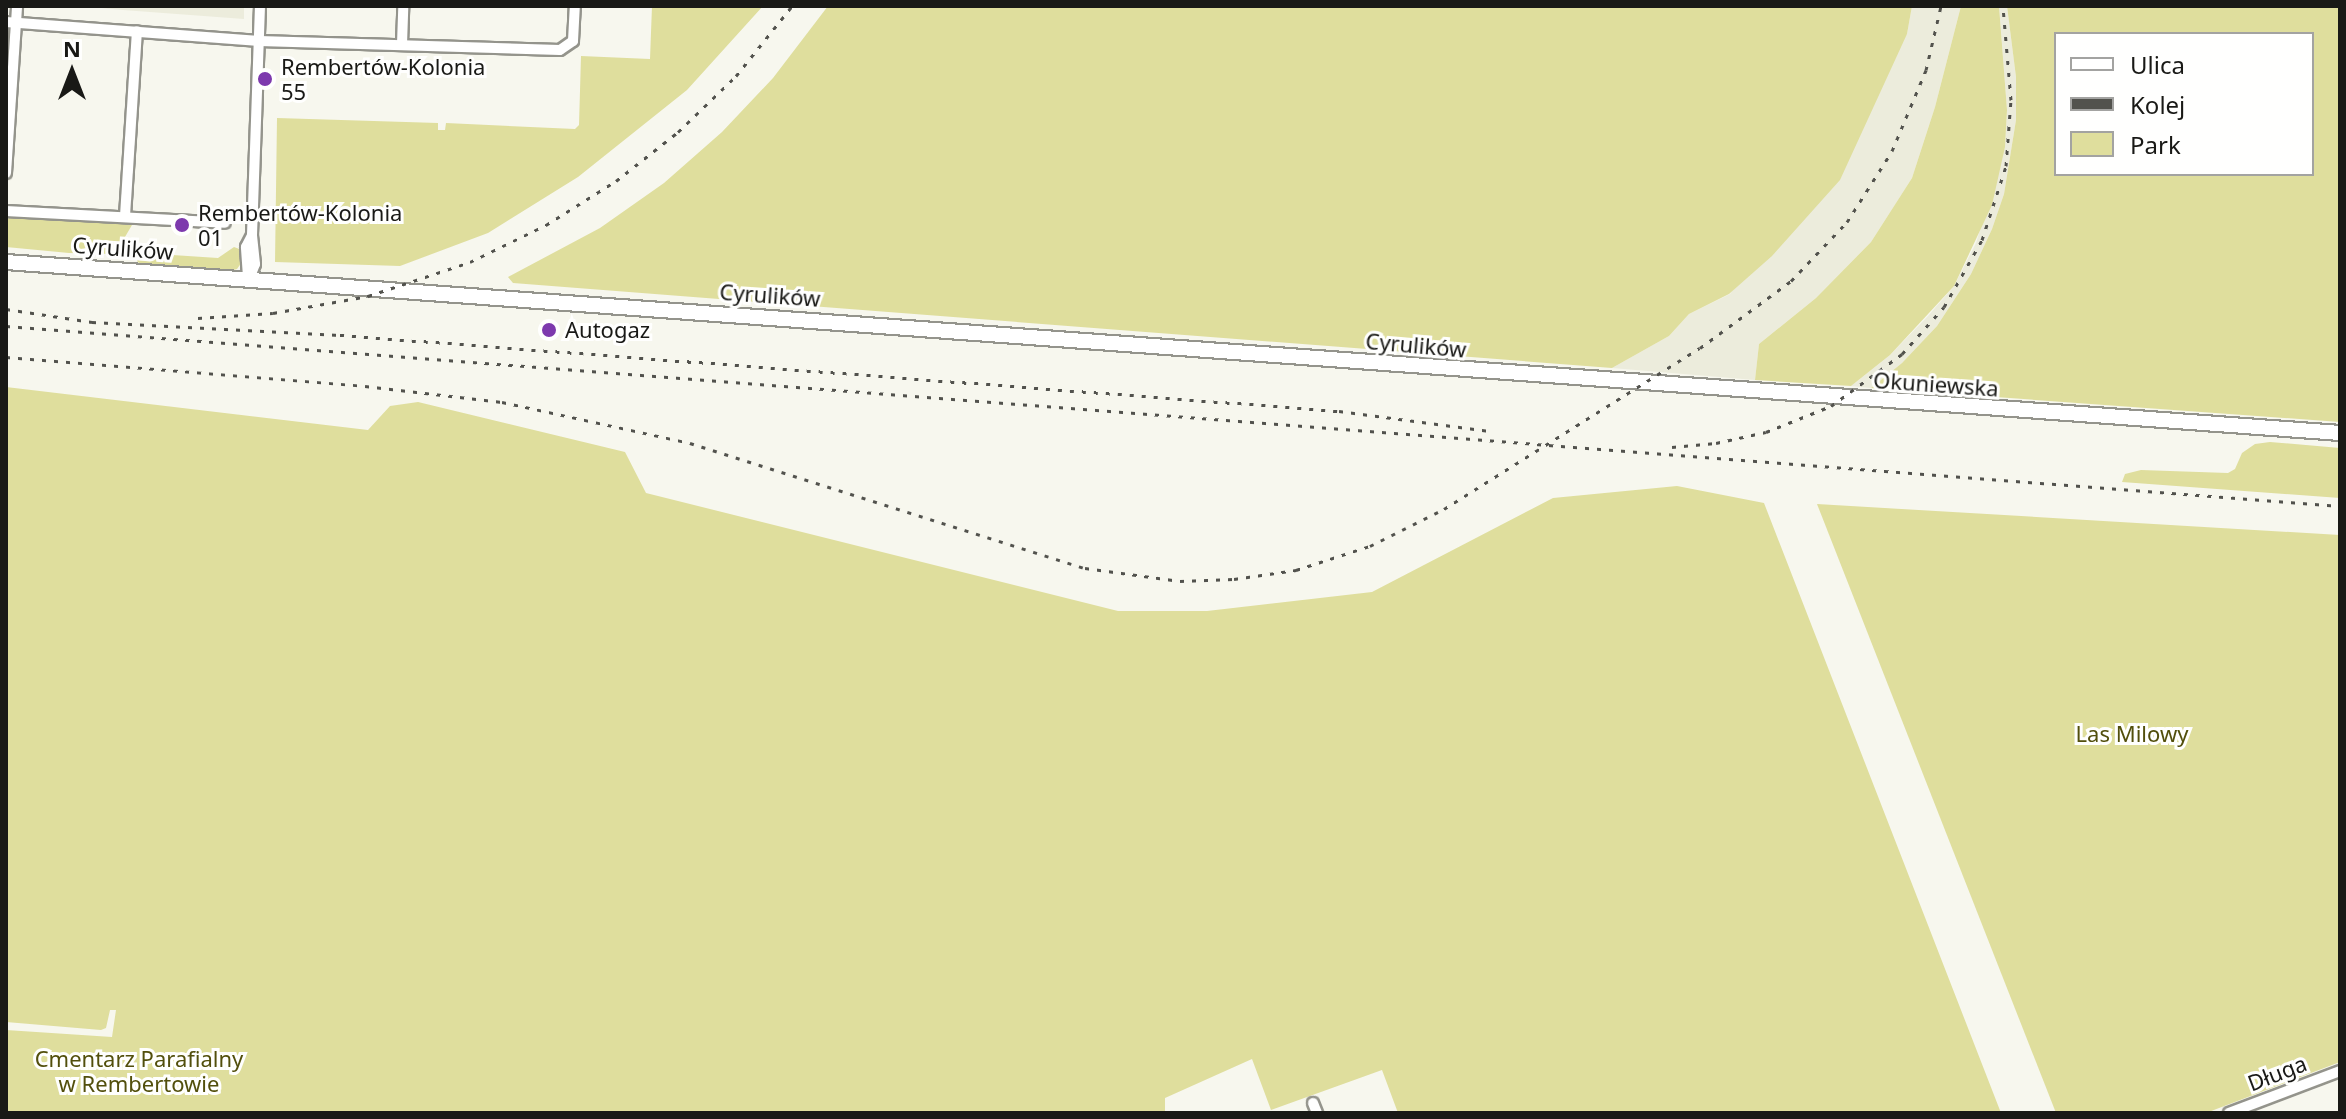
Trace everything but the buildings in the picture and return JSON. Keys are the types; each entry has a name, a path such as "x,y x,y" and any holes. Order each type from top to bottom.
{"main road":[{"name":"Cyrulików","path":"6,262 1530,376"},
{"name":"Okuniewska","path":"1530,376 2340,433"}],"street":[{"path":"6,173 11,22 17,6"},
{"path":"249,279 255,264 252,235 260,6"},
{"path":"402,44 403,6"},
{"path":"11,22 259,41 560,50 570,46 574,38 575,6"},
{"path":"125,216 137,31"},
{"path":"6,211 225,223"},
{"name":"Długa","path":"2229,1113 2340,1071"}],"shaded area":[{"path":"80,6 244,6 244,19 123,10"},
{"path":"1912,6 1961,6 1935,107 1912,178 1871,242 1816,298 1759,344 1755,380 1612,368 1669,336 1689,314 1730,294 1907,34"},
{"path":"1999,6 2007,6 2016,77 2016,120 2004,194 1992,229 1971,274 1937,326 1902,363 1871,388 1851,386 1890,355 1928,316 1954,286 1976,243 2005,147 2007,110"}],"green space":[{"path":"652,6 763,6 687,90 578,177 488,233 400,266 275,262 277,118 438,123 438,130 445,130 446,123 575,129 579,125 581,56 650,59"},
{"path":"828,6 1912,6 1907,34 1840,180 1772,256 1729,294 1689,314 1669,336 1612,368 513,283 508,277 600,228 664,183 722,132 773,78"},
{"path":"1961,6 1999,6 2007,110 2005,147 1992,205 1954,286 1890,355 1851,386 1755,380 1759,344 1816,298 1871,242 1912,178 1935,107"},
{"path":"2007,6 2340,6 2340,422 1871,388 1902,363 1937,326 1971,274 2004,194 2016,120 2016,77"},
{"path":"14,216 110,222 130,220 132,225 115,254 69,253 6,247 7,219"},
{"path":"234,247 242,250 242,262 237,269 226,272 142,266 137,261 142,253 218,258"},
{"name":"Cmentarz Parafialny w Rembertowie","path":"6,387 368,430 390,406 418,402 625,452 646,493 1118,611 1207,611 1372,592 1553,498 1677,486 1764,503 2001,1113 1398,1113 1382,1070 1271,1110 1252,1059 1165,1098 1165,1113 6,1113 6,1030 112,1037 116,1010 110,1010 106,1028 101,1030 6,1022"},
{"path":"2270,442 2340,448 2340,498 2122,482 2125,474 2141,470 2228,473 2235,469 2242,453 2255,444"},
{"name":"Las Milowy","path":"1817,504 2340,535 2340,1062 2206,1113 2056,1113"}],"railway":[{"path":"198,318 273,313 368,296 470,262 546,225 616,181 678,132 736,76 792,6"},
{"path":"6,357 365,386 502,402 690,443 1085,568 1180,581 1234,579 1296,570 1370,546 1444,509 1700,348 1791,281 1847,222 1892,151 1926,70 1941,6"},
{"path":"1672,447 1716,443 1766,432 1831,406 1902,354 1944,307 1982,240 2006,166 2011,100 2003,6"},
{"path":"6,309 92,322 340,335 1339,411 1488,431"},
{"path":"6,326 2340,506"}],"place":[{"name":"Rembertów-Kolonia 55","path":"265,79"},
{"name":"Rembertów-Kolonia 01","path":"182,225"},
{"name":"Autogaz","path":"549,330"}]}
